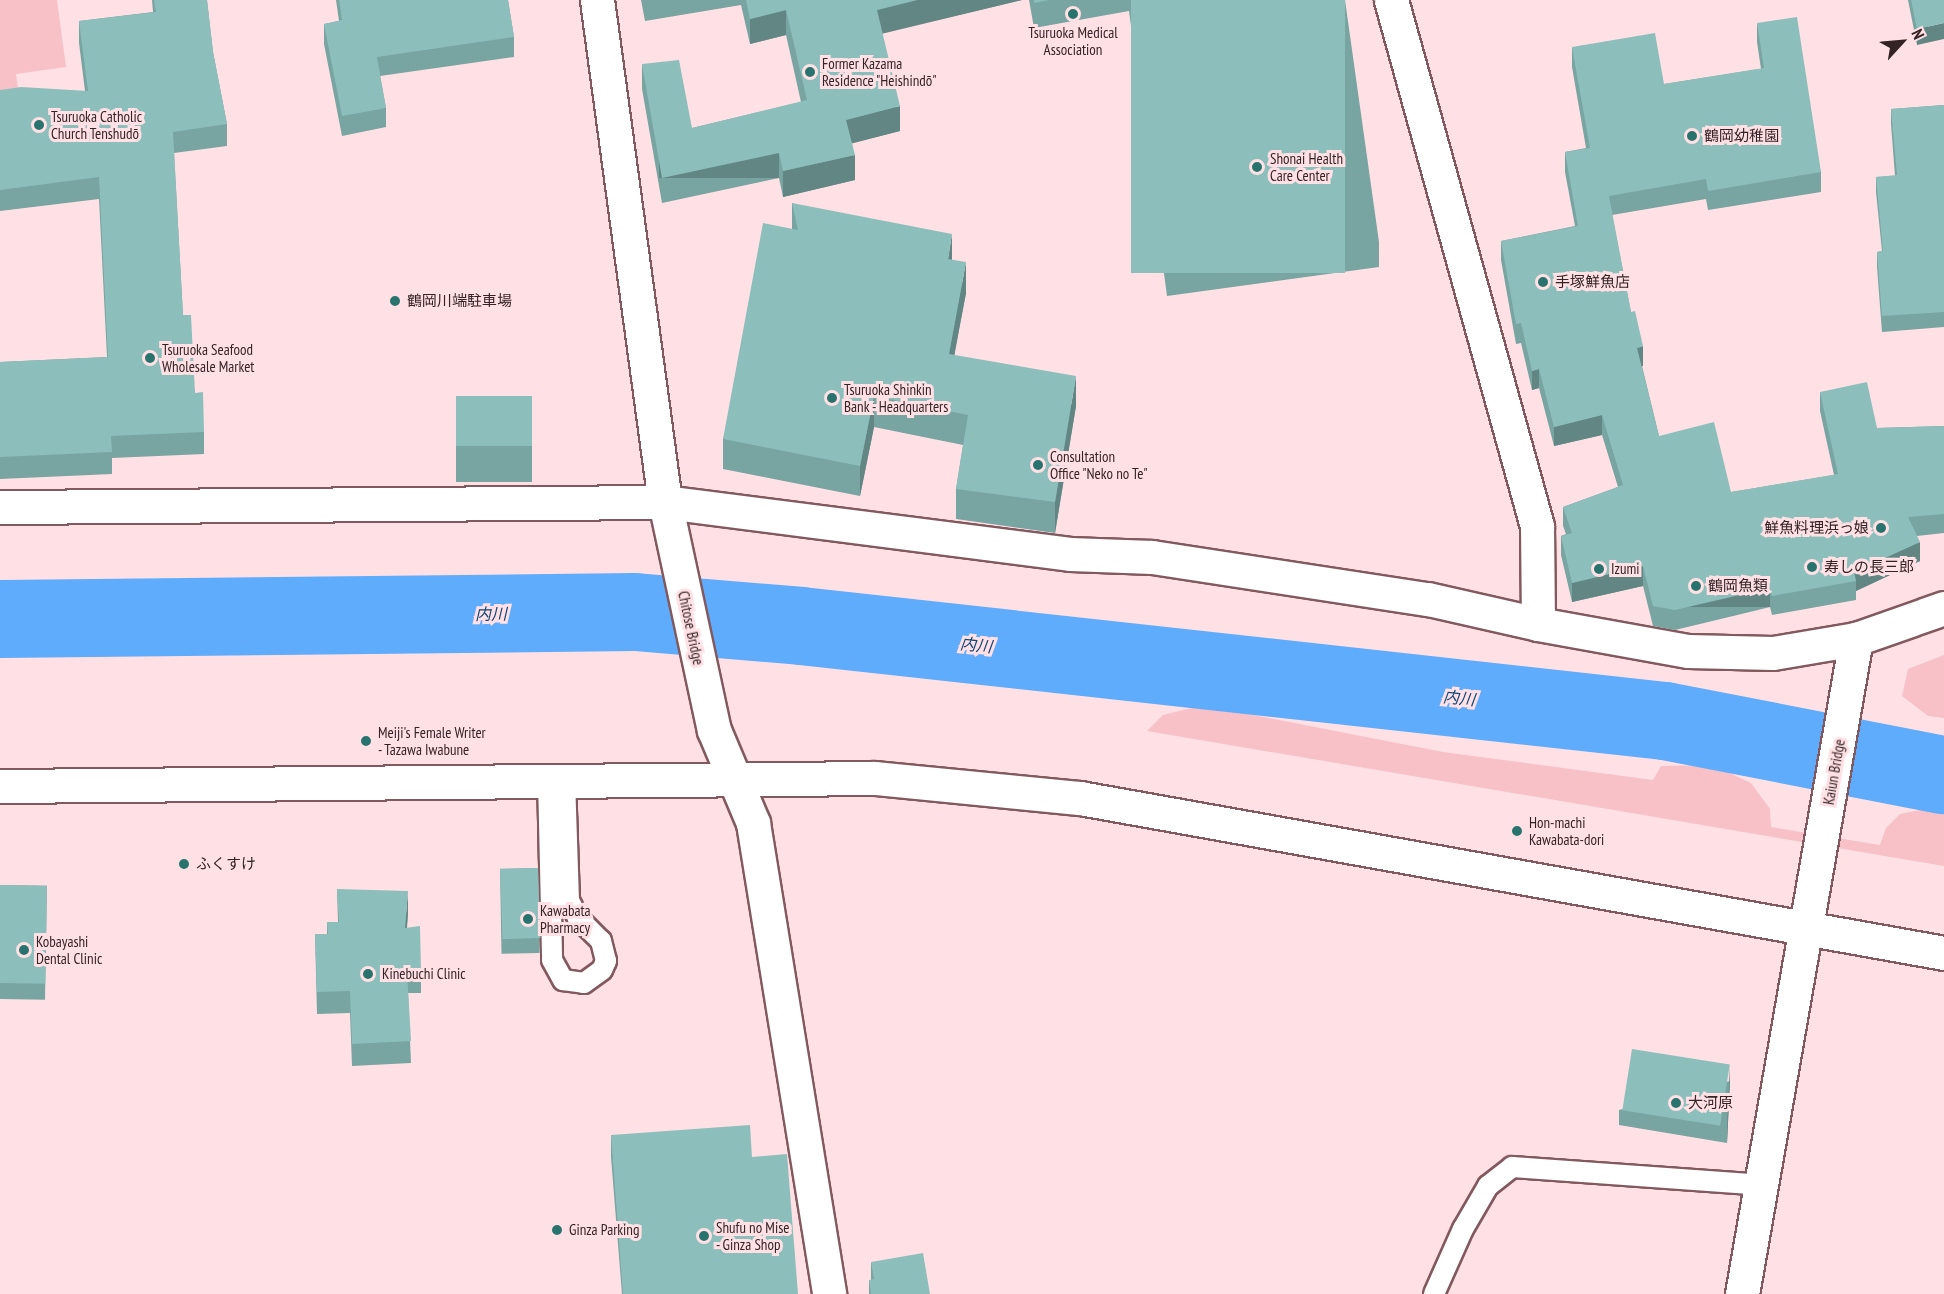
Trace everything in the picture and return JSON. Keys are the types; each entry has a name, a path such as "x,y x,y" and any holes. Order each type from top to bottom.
{"street":[{"name":"Chitose Bridge","path":"597,0 667,514 714,730 753,823 829,1294"},
{"path":"1391,0 1537,526 1538,624"},
{"path":"0,507 667,514 1070,554 1152,557 1428,599 1538,624 1688,651 1773,653 1856,639 1944,608"},
{"name":"Kaiun Bridge","path":"1742,1294 1808,930 1856,639"},
{"path":"0,786 734,776 875,778 1080,798 1944,953"}],"lane":[{"path":"557,778 569,900 578,918 601,941 606,961 602,970 584,983 563,980 552,960 557,778"},
{"path":"1434,1294 1463,1229 1488,1186 1512,1167 1761,1185"}],"shaded area":[{"path":"0,0 57,0 66,67 16,74 21,109 0,112"},
{"path":"1944,655 1944,718 1928,716 1902,696 1908,669"},
{"path":"1192,708 1238,712 1443,752 1653,780 1661,766 1712,765 1751,783 1770,809 1771,827 1880,845 1886,828 1900,814 1924,809 1944,811 1944,866 1147,731 1163,715"}],"building":[{"path":"154,0 207,0 213,52 227,124 173,132 183,315 191,315 195,393 203,392 204,432 111,436 112,452 0,457 0,362 108,357 99,177 0,190 0,90 21,87 88,91 79,21 156,12"},
{"path":"339,0 508,0 514,37 377,57 386,108 342,116 324,24 342,20"},
{"path":"746,0 917,0 877,10 900,106 846,120 855,155 783,171 779,153 662,178 642,64 679,60 692,128 807,100 786,10 750,19"},
{"name":"Shonai Health Care Center","path":"1131,0 1345,0 1345,273 1131,273"},
{"path":"1911,0 1944,0 1944,23 1917,29"},
{"path":"1797,17 1821,172 1708,191 1706,179 1609,196 1631,312 1635,311 1643,346 1637,348 1659,436 1714,422 1731,492 1838,474 1820,392 1867,382 1877,428 1944,426 1944,514 1908,517 1920,542 1854,572 1856,581 1772,596 1770,588 1675,610 1653,606 1643,566 1572,583 1561,536 1572,533 1563,507 1623,485 1602,415 1554,427 1539,369 1532,371 1521,323 1516,324 1501,241 1578,226 1565,152 1590,148 1572,47 1655,33 1664,84 1764,68 1757,23"},
{"path":"1944,105 1944,312 1882,316 1877,252 1883,251 1876,177 1897,175 1891,109"},
{"path":"792,203 952,234 948,259 966,262 949,354 1076,376 1055,502 956,489 968,415 874,396 860,466 723,439 763,223 798,230"},
{"path":"456,396 532,396 532,446 456,446"},
{"path":"538,868 540,938 502,939 500,869"},
{"name":"Kobayashi Dental Clinic","path":"0,885 47,886 45,984 0,983"},
{"name":"Kinebuchi Clinic","path":"337,889 408,891 405,928 420,926 421,971 407,971 411,1041 352,1044 350,991 317,992 315,934 328,934 327,922 339,922"},
{"name":"大河原","path":"1632,1049 1730,1064 1720,1126 1622,1110"},
{"name":"Shufu no Mise - Ginza Shop","path":"750,1125 752,1157 787,1154 798,1294 623,1294 611,1135"},
{"path":"923,1253 930,1294 871,1294 869,1280 874,1279 871,1262"}],"waterway":[{"name":"内川","path":"0,619 635,612 801,626 1665,721 1944,775"}],"place":[{"name":"Tsuruoka Medical Association","path":"1073,14"},
{"name":"Former Kazama Residence \"Heishindō\"","path":"810,72"},
{"name":"Tsuruoka Catholic Church Tenshudō","path":"39,125"},
{"name":"鶴岡幼稚園","path":"1692,136"},
{"name":"Shonai Health Care Center","path":"1257,167"},
{"name":"手塚鮮魚店","path":"1543,282"},
{"name":"鶴岡川端駐車場","path":"395,301"},
{"name":"Tsuruoka Seafood Wholesale Market","path":"150,358"},
{"name":"Tsuruoka Shinkin Bank - Headquarters","path":"832,398"},
{"name":"Consultation Office \"Neko no Te\"","path":"1038,465"},
{"name":"鮮魚料理浜っ娘","path":"1881,528"},
{"name":"寿しの長三郎","path":"1812,567"},
{"name":"Izumi","path":"1599,569"},
{"name":"鶴岡魚類","path":"1696,586"},
{"name":"Meiji's Female Writer - Tazawa Iwabune","path":"366,741"},
{"name":"Hon-machi Kawabata-dori","path":"1517,831"},
{"name":"ふくすけ","path":"184,864"},
{"name":"Kawabata Pharmacy","path":"528,919"},
{"name":"Kobayashi Dental Clinic","path":"24,950"},
{"name":"Kinebuchi Clinic","path":"368,974"},
{"name":"大河原","path":"1676,1103"},
{"name":"Ginza Parking","path":"557,1230"},
{"name":"Shufu no Mise - Ginza Shop","path":"704,1236"}]}
